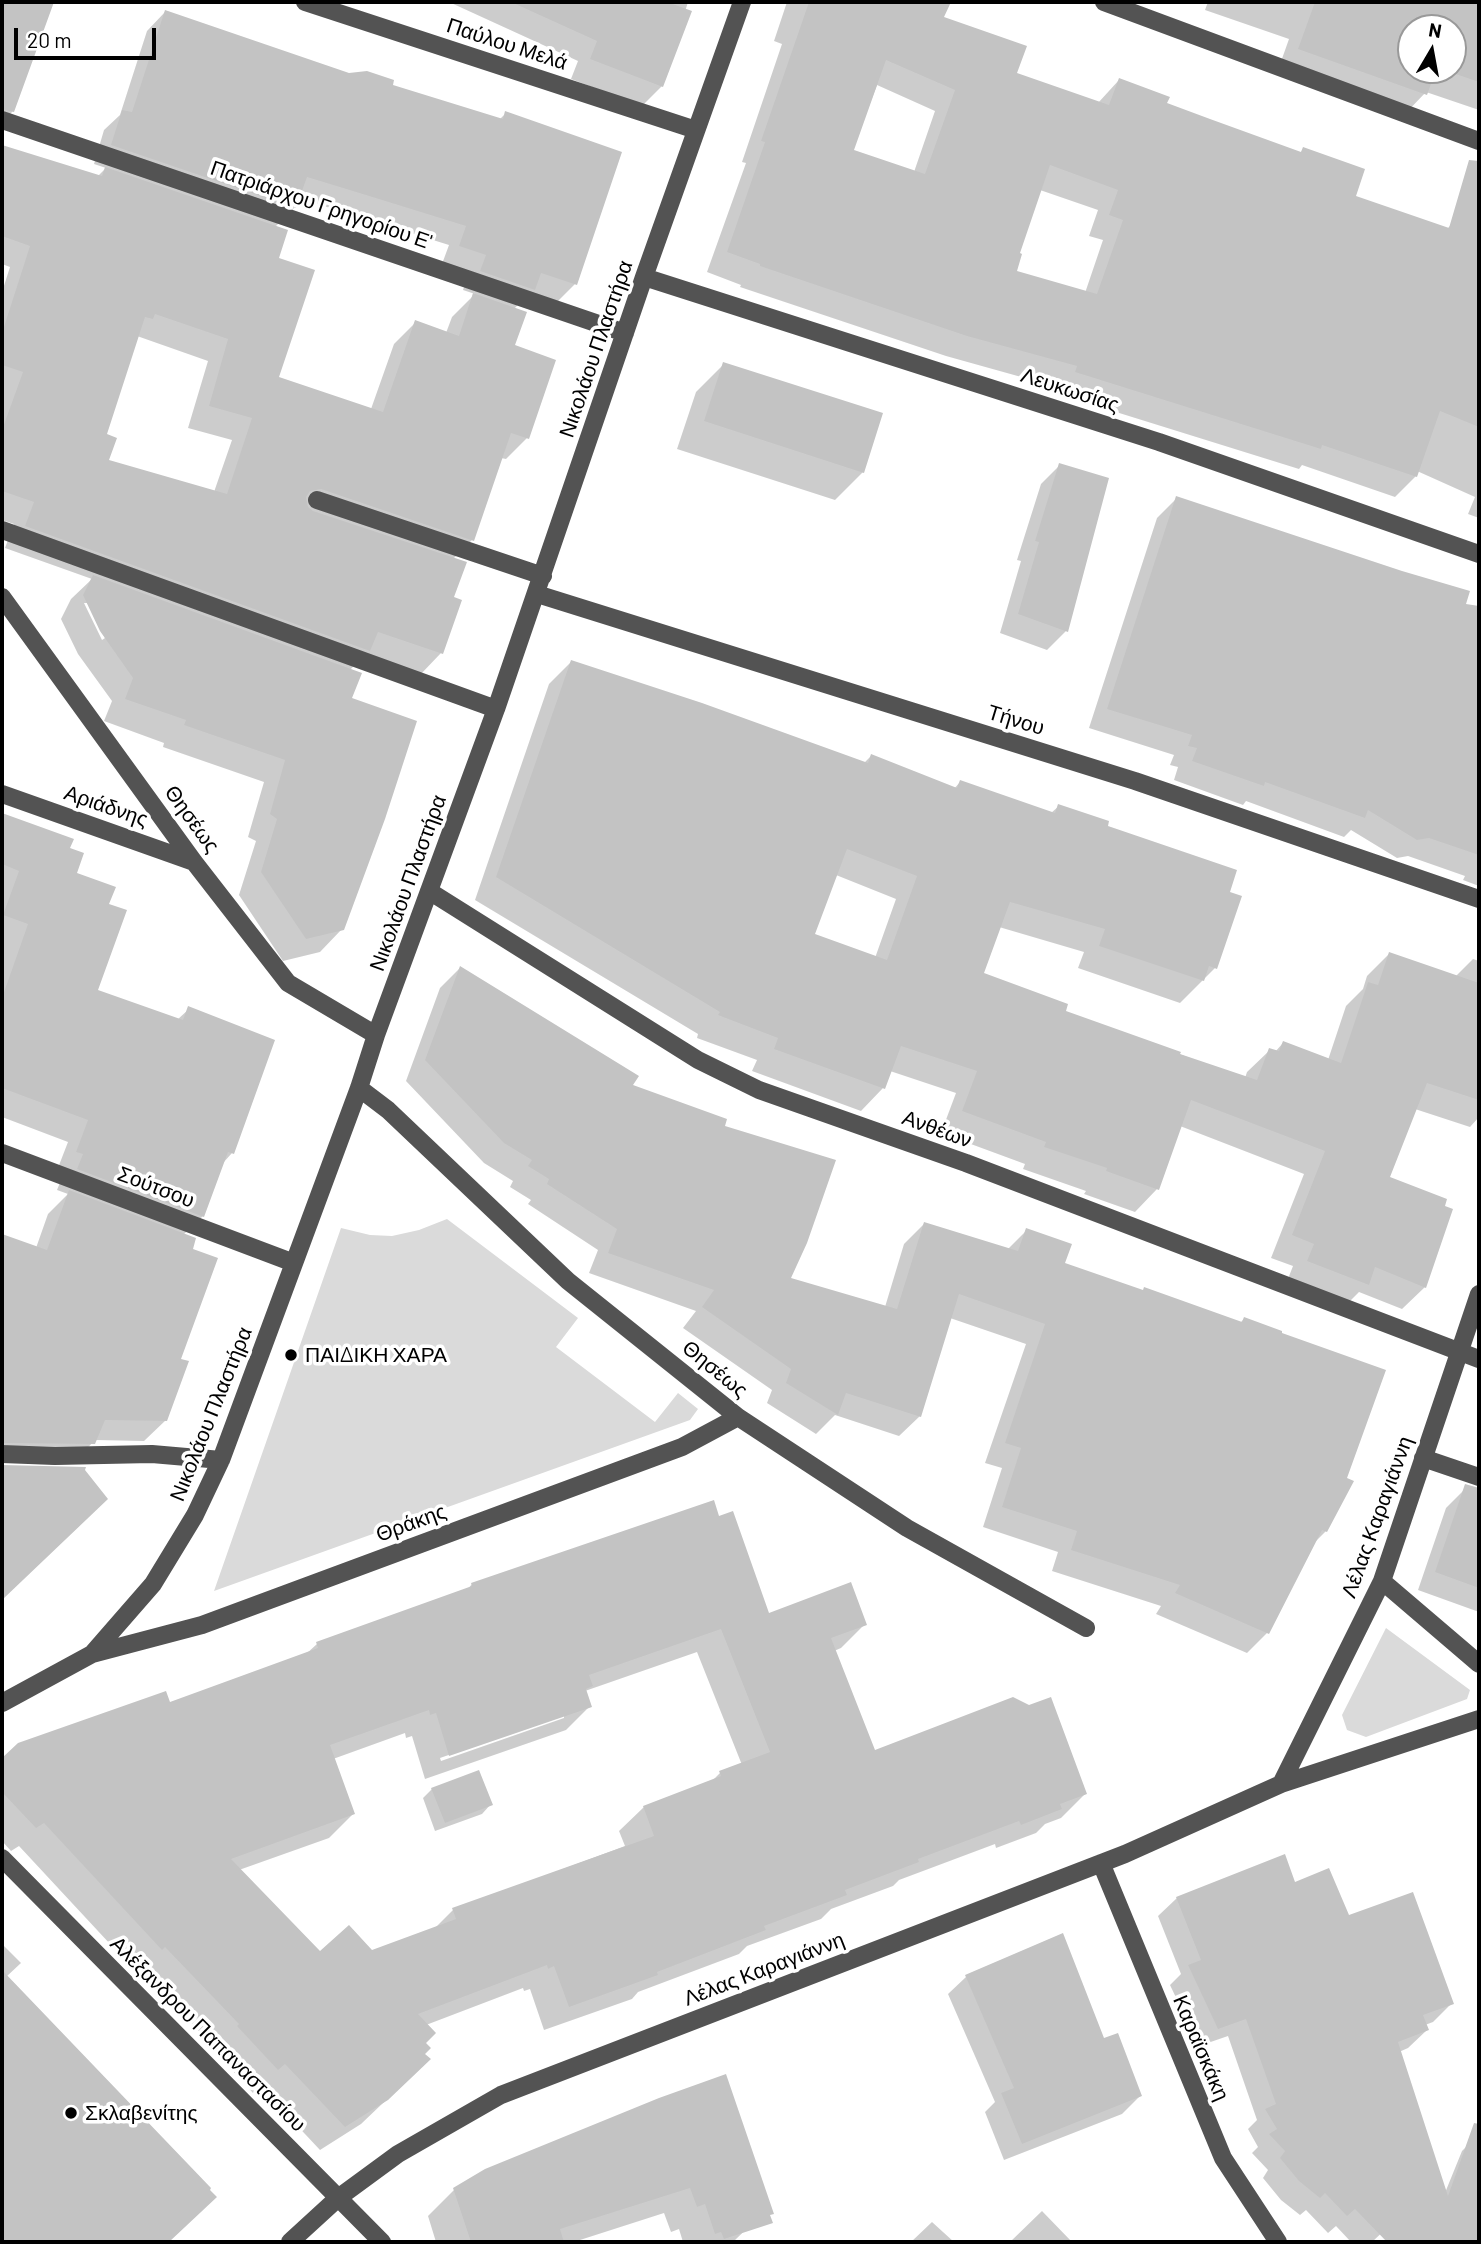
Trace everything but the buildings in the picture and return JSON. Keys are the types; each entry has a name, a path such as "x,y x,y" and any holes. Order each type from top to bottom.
{"street":[{"name":"Παύλου Μελά","path":"305,2 696,130"},
{"name":"Νικολάου Πλαστήρα","path":"2,1703 92,1654 153,1584 195,1515 221,1460 496,709 644,277 743,2"},
{"path":"1104,2 1479,141"},
{"name":"Πατριάρχου Γρηγορίου Ε'","path":"2,120 625,333"},
{"name":"Λευκωσίας","path":"644,277 1159,442 1479,554"},
{"path":"317,500 543,576"},
{"path":"2,530 496,709"},
{"name":"Τήνου","path":"537,594 1135,781 1479,899"},
{"name":"Θησέως","path":"2,597 194,862 288,983 376,1035"},
{"name":"Αριάδνης","path":"2,794 194,862"},
{"name":"Ανθέων","path":"429,891 698,1060 760,1090 979,1168 1479,1359"},
{"name":"Θησέως","path":"359,1088 388,1110 568,1281 738,1417 907,1528 1086,1628"},
{"name":"Σούτσου","path":"2,1153 294,1263"},
{"name":"Λέλας Καραγιάννη","path":"1280,1784 1382,1581 1479,1294"},
{"name":"Θράκης","path":"92,1654 202,1625 682,1447 738,1417"},
{"path":"2,1454 152,1454 221,1460"},
{"path":"1423,1458 1479,1478"},
{"path":"1382,1581 1479,1664"},
{"name":"Λέλας Καραγιάννη","path":"290,2242 338,2198 398,2154 501,2095 1101,1863 1280,1784 1479,1719"},
{"name":"Αλέξανδρου Παπαναστασίου","path":"2,1858 382,2242"},
{"name":"Καραϊσκάκη","path":"1101,1863 1223,2158 1278,2242"}],"shaded area":[{"path":"447,1219 578,1318 556,1347 655,1422 678,1393 698,1409 690,1420 214,1591 341,1228 370,1235 392,1236 419,1230"},
{"path":"1386,1628 1470,1690 1467,1699 1366,1737 1347,1730 1342,1715"}],"place":[{"name":"ΠΑΙΔΙΚΗ ΧΑΡΑ","path":"291,1355"},
{"name":"Σκλαβενίτης","path":"71,2113"}]}
